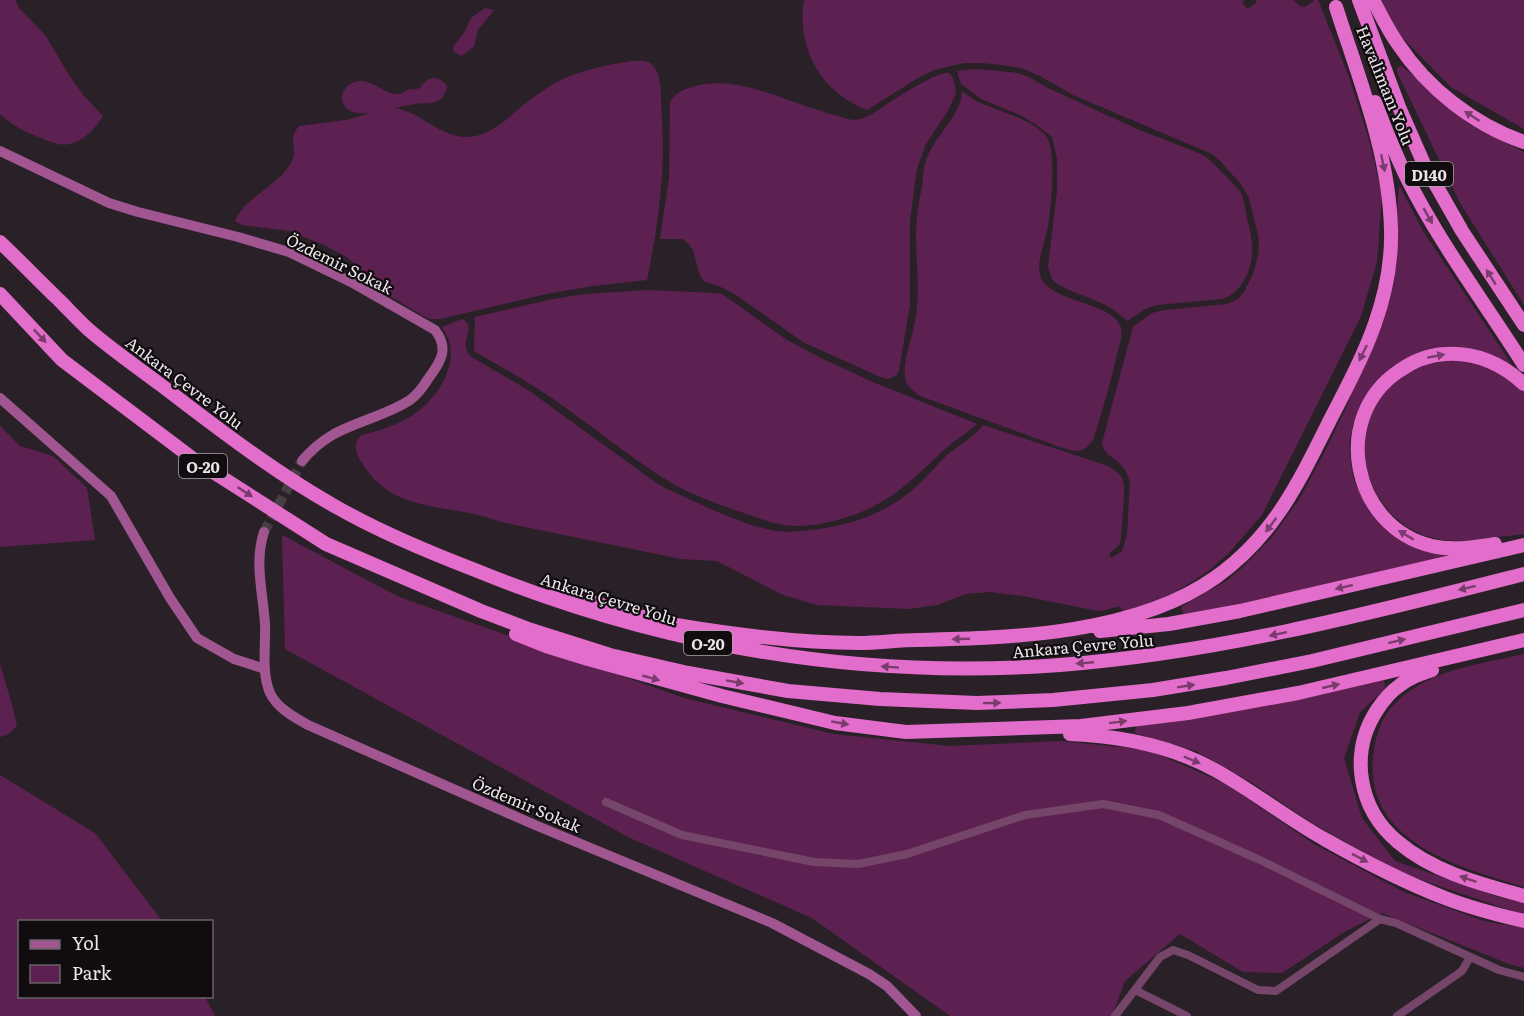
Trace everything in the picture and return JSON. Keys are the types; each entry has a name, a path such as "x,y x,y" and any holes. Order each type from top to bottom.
{"highway":[{"name":"Havalimanı Yolu","path":"1359,0 1395,97 1424,164 1468,240 1524,325"},
{"path":"1373,0 1399,46 1434,87 1452,103 1478,120 1524,142"},
{"name":"Havalimanı Yolu","path":"1335,3 1407,178 1440,237 1524,365"},
{"path":"997,637 1084,627 1113,621 1153,609 1200,587 1229,567 1264,533 1285,505 1310,460 1367,345 1378,317 1386,286 1390,250 1390,209 1382,154 1335,3"},
{"name":"Ankara Çevre Yolu","path":"0,242 89,330 216,428 314,494 366,523 417,547 509,584 593,613 674,635 799,658 856,664 968,669 1056,666 1126,659 1234,643 1304,629 1524,574"},
{"name":"O-20","path":"0,294 62,360 196,461 326,544 481,611 531,630 610,655 688,673 788,691 880,699 977,703 1111,695 1181,686 1312,661 1524,610"},
{"path":"1524,384 1498,365 1472,356 1438,355 1412,363 1388,379 1369,403 1361,422 1357,458 1364,486 1373,504 1394,527 1412,539 1444,548 1477,547 1524,539"},
{"path":"326,544 400,585 546,646 660,680 777,709 835,723 906,732 976,735 1090,735 1129,739 1150,744 1213,769 1323,838 1382,869 1446,898 1524,921"},
{"path":"417,547 635,615 673,624 791,640 861,643 1089,632 1203,618 1524,545"},
{"path":"906,732 1081,726 1188,713 1298,693 1524,640"},
{"path":"1524,640 1424,672 1397,686 1372,717 1363,740 1360,765 1364,793 1370,808 1385,830 1397,842 1421,858 1461,877 1524,896"}],"street":[{"name":"Özdemir Sokak","path":"0,151 109,203 289,252 351,282 435,330 442,344 441,359 416,394 401,405 332,435 313,449 302,461"},
{"path":"0,398 111,496 196,638 234,659 265,669"},
{"name":"Özdemir Sokak","path":"264,532 260,543 259,561 265,625 265,678 271,695 286,713 308,725 535,825 772,923 869,974 887,987 916,1016"},
{"path":"606,802 682,835 814,862 858,864 908,854 1025,815 1102,804 1159,815 1260,860 1380,919 1396,923 1499,970 1524,977"},
{"path":"1115,1016 1160,957 1173,950 1188,955 1258,990 1276,991 1380,919"},
{"path":"1397,1016 1462,971 1470,957"},
{"path":"1135,990 1187,1016"}],"green space":[{"path":"0,0 15,0 19,8 45,35 83,95 103,116 90,133 78,141 65,145 49,141 16,127 0,114"},
{"path":"804,0 1244,0 1242,3 1248,9 1257,2 1256,0 1293,0 1305,7 1318,0 1349,77 1369,140 1382,194 1377,262 1361,316 1262,515 1228,554 1207,572 1164,598 1124,613 1120,606 1102,611 990,592 966,594 937,605 909,609 817,605 783,595 717,561 681,559 501,522 405,499 388,491 373,478 360,460 356,447 362,435 386,428 419,411 441,386 450,365 451,355 450,344 442,327 462,319 469,327 466,347 473,358 528,390 665,488 761,528 795,532 842,525 873,514 909,493 946,456 974,435 983,425 1105,465 1118,473 1124,486 1121,540 1109,554 1111,558 1122,551 1127,535 1130,482 1124,468 1106,452 1102,443 1133,327 1152,313 1227,304 1238,299 1244,292 1253,274 1259,247 1249,198 1241,184 1212,154 1073,95 1021,68 964,63 934,70 867,110 837,92 815,66 804,35"},
{"path":"1380,0 1524,0 1524,129 1451,87 1393,28"},
{"path":"485,8 494,10 478,30 474,46 462,56 454,52 453,47 471,18"},
{"path":"644,61 652,65 659,78 661,89 663,165 647,280 546,294 440,319 431,319 370,284 354,263 324,245 290,231 242,225 235,221 246,205 287,170 294,156 293,136 299,126 346,120 371,113 355,113 345,106 343,94 352,83 364,81 398,94 409,89 420,88 429,79 436,78 447,86 443,97 439,100 395,108 413,114 448,133 467,137 490,131 535,96 566,78 594,68"},
{"path":"1400,66 1469,124 1524,152 1524,305 1460,203 1397,72"},
{"path":"976,69 1018,73 1029,77 1137,129 1205,156 1239,190 1243,200 1252,251 1250,266 1240,287 1228,297 1221,299 1147,308 1127,321 1102,303 1056,283 1048,267 1057,191 1057,158 1052,137 1020,115 981,99 961,84 957,71"},
{"path":"949,73 953,78 956,91 947,112 926,144 917,168 910,220 910,305 897,375 888,379 880,377 803,342 733,293 705,282 700,276 693,250 688,243 682,239 660,239 669,178 670,103 679,92 707,84 736,85 858,120 917,86"},
{"path":"962,91 978,102 1024,120 1046,136 1051,154 1052,180 1048,226 1039,263 1040,275 1045,284 1055,291 1106,312 1116,319 1121,328 1121,341 1094,438 1082,450 1073,451 1057,446 920,396 906,382 905,364 917,306 916,226 924,167 934,145 957,110"},
{"path":"1399,185 1423,231 1516,371 1471,349 1444,349 1415,357 1389,370 1368,393 1353,424 1349,445 1352,471 1354,481 1365,503 1380,521 1446,552 1447,560 1185,617 1181,607 1226,581 1272,537 1300,498 1324,453 1345,410 1391,294"},
{"path":"647,290 722,294 787,340 821,358 875,383 977,424 903,487 874,506 838,520 800,526 786,525 766,521 675,485 632,457 542,391 474,351 475,317 553,299 585,294"},
{"path":"1458,357 1505,372 1524,389 1524,534 1464,541 1425,536 1407,527 1390,513 1377,495 1366,471 1364,438 1367,423 1381,392 1420,363"},
{"path":"0,426 20,446 53,456 87,488 95,540 0,547"},
{"path":"282,535 399,597 684,698 834,734 949,746 1061,741 1149,750 1224,783 1314,844 1404,892 1484,921 1524,928 1524,968 1382,913 1346,931 1282,973 1243,972 1180,934 1125,981 1112,1016 950,1016 812,918 630,838 285,649"},
{"path":"1524,654 1524,887 1469,869 1442,858 1418,844 1397,827 1381,806 1373,780 1374,749 1379,729 1393,706 1407,693 1440,675 1468,666"},
{"path":"0,664 17,726 7,735 0,737"},
{"path":"1384,679 1385,689 1360,712 1344,758 1362,818 1395,861 1501,898 1524,902 1524,915 1398,872 1312,823 1254,784 1196,751 1134,733 1137,725"},
{"path":"0,775 95,833 161,920 18,920 18,998 206,998 215,1016 0,1016"}],"tunnel":[{"path":"264,532 302,461"}]}
